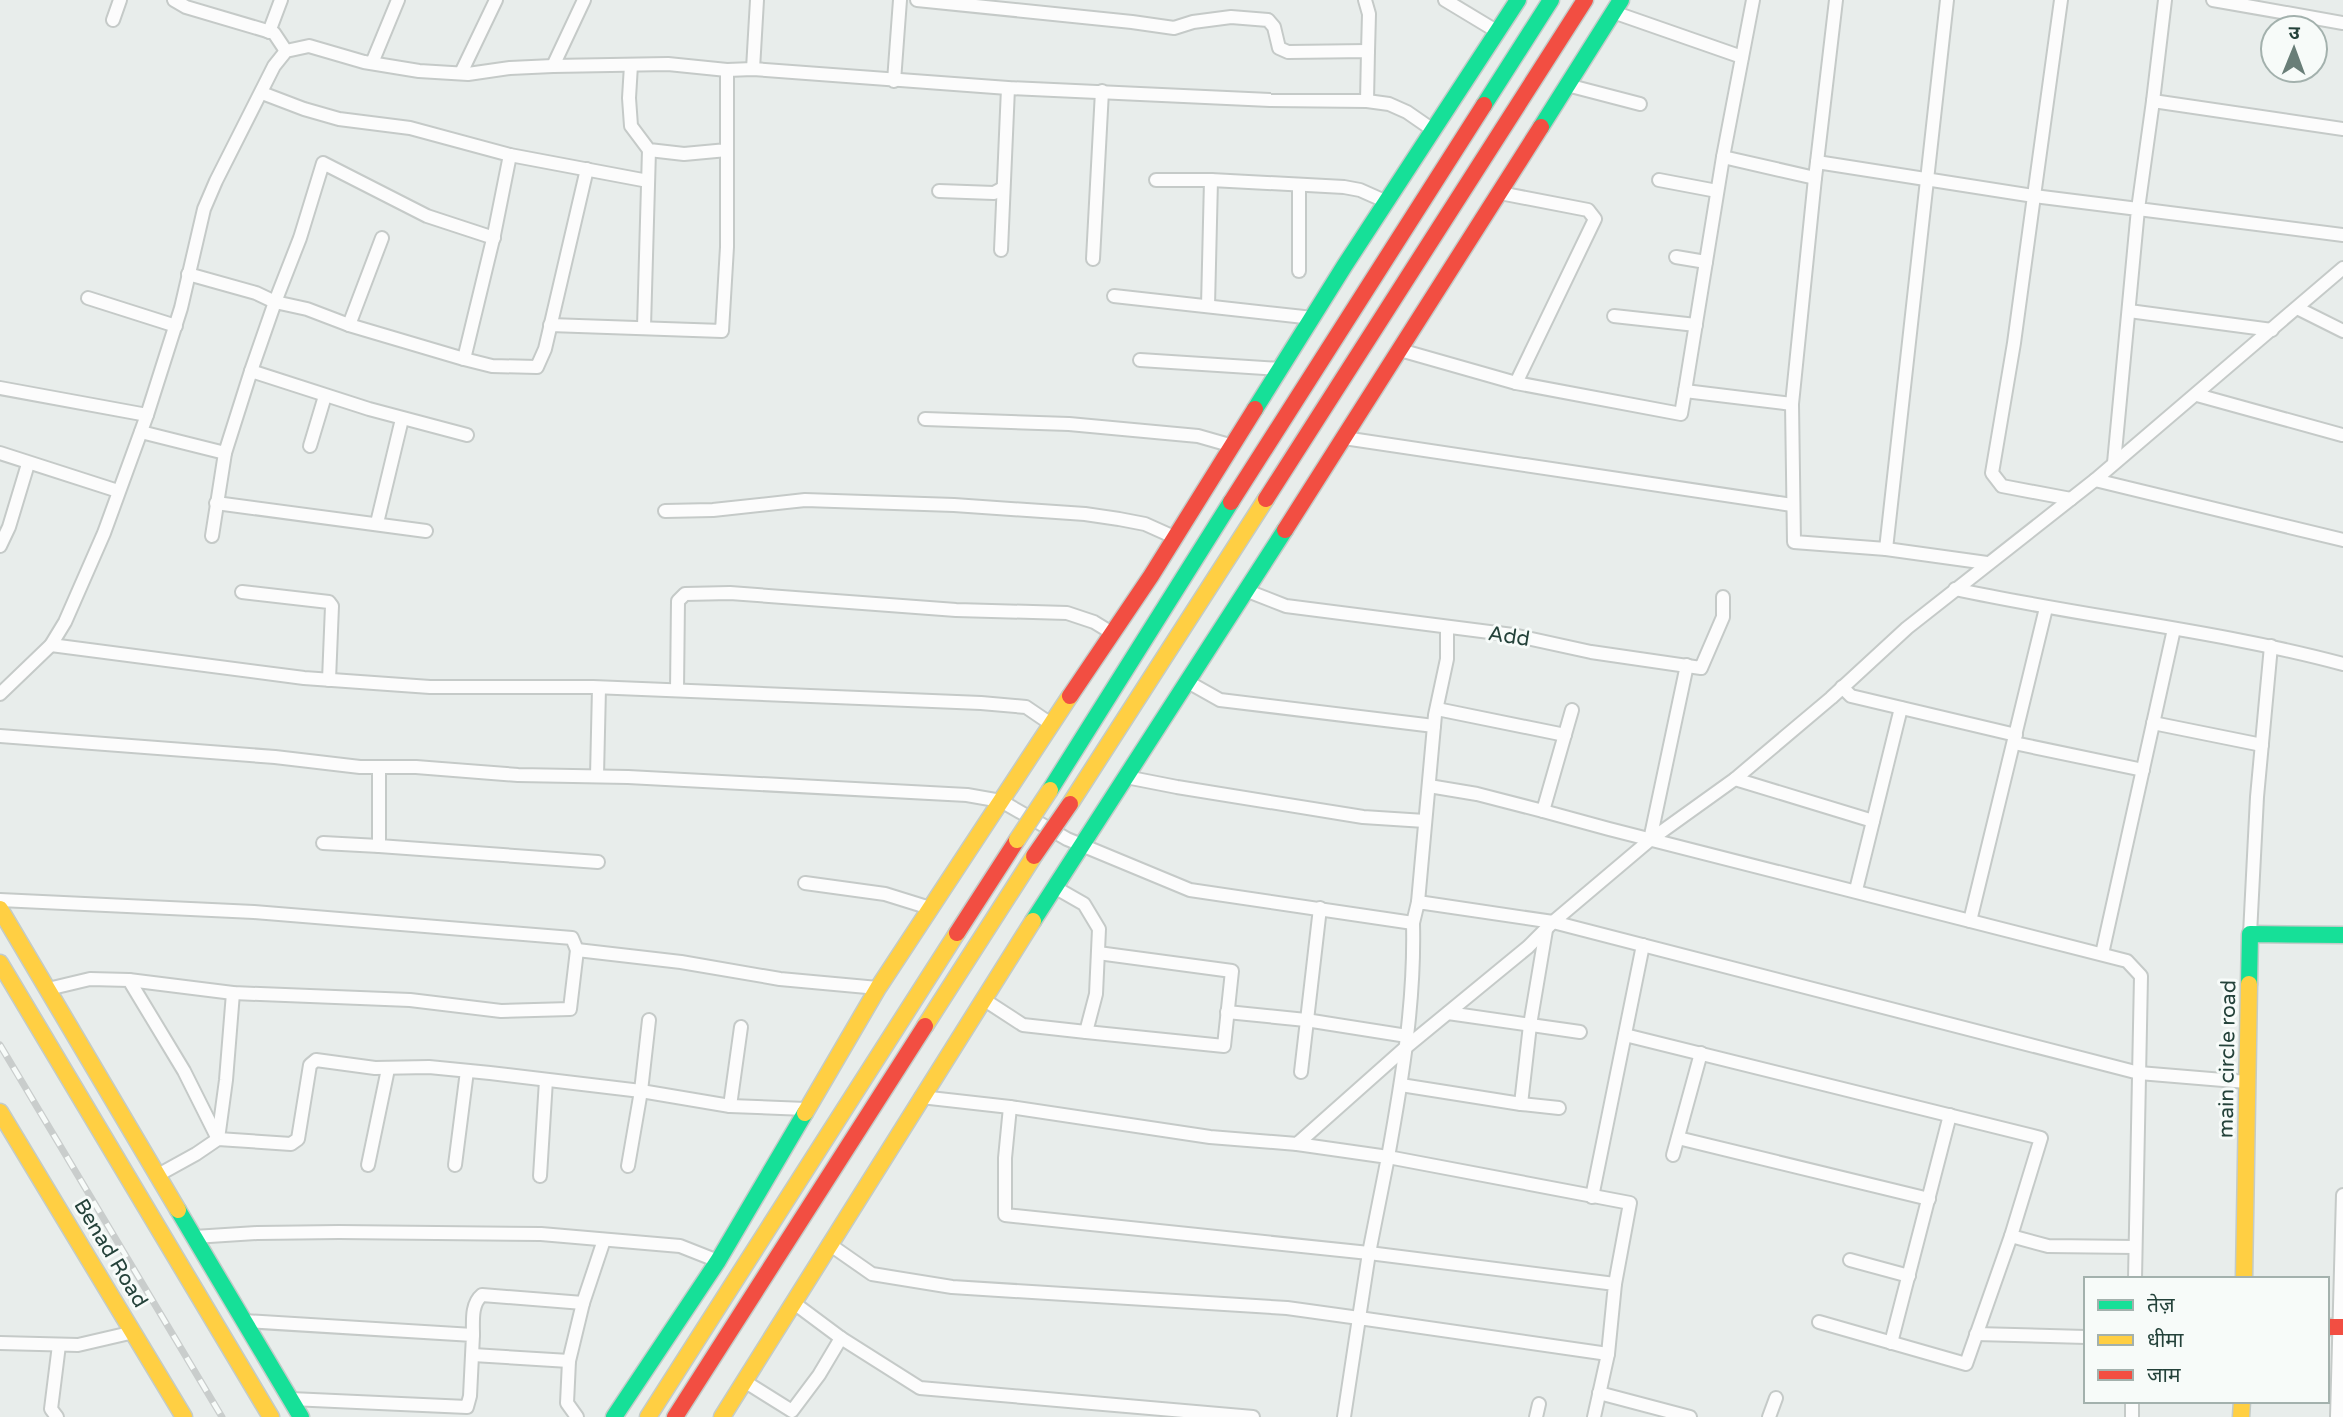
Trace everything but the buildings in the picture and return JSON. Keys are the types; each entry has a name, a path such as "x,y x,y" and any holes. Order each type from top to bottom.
{"main road":[{"path":"614,1417 718,1261 878,988 1112,633 1518,0"},
{"path":"648,1417 1551,0"},
{"path":"675,1417 1585,0"},
{"path":"722,1417 983,999 1345,438 1617,6"},
{"path":"0,909 301,1417"},
{"path":"2250,934 2343,935"},
{"name":"main circle road","path":"2244,1277 2250,934"},
{"path":"0,964 271,1417"},
{"name":"Benad Road","path":"0,1112 184,1417"}],"street":[{"path":"113,20 120,0"},
{"path":"269,32 281,0"},
{"path":"372,63 398,0"},
{"path":"461,74 496,0"},
{"path":"553,66 584,0"},
{"path":"753,69 757,0"},
{"path":"894,80 900,0"},
{"path":"916,0 1132,22 1166,28 1231,17 1268,20 1274,27 1279,48 1288,52 1368,51"},
{"path":"1365,0 1369,14 1367,101"},
{"path":"1445,0 1498,32"},
{"path":"1400,350 1516,383 1681,414 1717,191 1753,0"},
{"path":"1836,0 1792,404 1794,542 1886,549 1987,563"},
{"path":"1886,549 1947,0"},
{"path":"2061,0 2014,343 1992,473 2002,486 2071,499"},
{"path":"2114,463 2138,209 2165,0"},
{"path":"2213,0 2343,23"},
{"path":"183,2 274,33 286,51"},
{"path":"1617,6 1742,57"},
{"path":"0,694 51,645 65,622 104,533 147,415 176,326 204,209 274,66 286,51 309,46 372,63 419,71 461,74 553,66 668,64 1008,88 1270,100 1367,101 1389,104 1407,112 1433,130"},
{"path":"631,65 631,126 649,150 644,327"},
{"path":"550,325 722,331 727,247 727,70"},
{"path":"1567,85 1640,104"},
{"path":"1001,250 1008,88"},
{"path":"1093,259 1102,91"},
{"path":"262,93 339,119 410,128 510,155 648,181"},
{"path":"2153,101 2343,129"},
{"path":"649,150 684,155 727,150"},
{"path":"464,359 494,238 510,155"},
{"path":"1723,157 1815,178"},
{"path":"1817,162 2034,196 2343,235"},
{"path":"212,536 225,453 275,302 300,238 323,163 426,216 494,238"},
{"path":"188,274 464,359 492,366 537,367 550,325 587,169"},
{"path":"1156,180 1211,180 1360,190 1387,202"},
{"path":"1208,306 1211,180"},
{"path":"1659,180 1717,191"},
{"path":"1299,185 1299,271"},
{"path":"939,191 995,193 1003,188"},
{"path":"1500,193 1588,210 1595,219 1516,383"},
{"path":"349,325 382,238"},
{"path":"1676,257 1706,262"},
{"path":"1297,1144 1406,1042 1448,1013 1650,840 1735,779 1907,628 2095,480 2343,268"},
{"path":"1114,296 1313,318"},
{"path":"88,298 176,326"},
{"path":"2297,308 2343,331"},
{"path":"2129,311 2272,330"},
{"path":"1614,316 1696,325"},
{"path":"1140,360 1280,369"},
{"path":"251,371 402,419 467,435"},
{"path":"0,388 147,415"},
{"path":"1685,391 1792,404"},
{"path":"2197,395 2342,435"},
{"path":"310,446 326,396"},
{"path":"377,523 402,419"},
{"path":"925,419 1069,424 1198,436 1233,446"},
{"path":"141,432 225,453"},
{"path":"1345,438 1792,505"},
{"path":"0,453 118,491"},
{"path":"0,546 9,527 28,464"},
{"path":"2095,480 2343,540"},
{"path":"665,511 713,510 805,500 954,505 1085,514 1145,524 1174,537"},
{"path":"216,503 426,531"},
{"path":"1955,589 2046,608 2272,646 2343,664"},
{"name":"Add","path":"1245,590 1286,607 1513,635 1591,652 1687,665"},
{"path":"242,592 329,601 332,606 329,680"},
{"path":"677,690 678,601 685,594 730,593 956,610 1067,613 1094,622 1112,633"},
{"path":"1650,840 1687,665 1701,668 1723,617 1723,597"},
{"path":"1970,921 2046,608"},
{"path":"1344,1417 1369,1253 1401,1085 1414,959 1413,923 1418,902 1434,726 1447,659 1447,628"},
{"path":"2102,954 2174,629"},
{"path":"51,645 304,678 430,687 677,690 894,698 1015,706 1026,707 1051,724"},
{"path":"2250,934 2262,744 2272,646"},
{"path":"1188,682 1220,700 1434,726"},
{"path":"1842,687 1851,696 2143,770"},
{"path":"597,776 599,688"},
{"path":"1856,890 1901,708"},
{"path":"1437,709 1566,736"},
{"path":"1543,811 1573,710"},
{"path":"2153,723 2262,744"},
{"path":"0,736 379,767 967,795 1001,801 1082,845 1190,890 1413,923"},
{"path":"379,767 379,846"},
{"path":"1126,777 1177,788 1363,817 1425,821"},
{"path":"1735,779 1873,821"},
{"path":"1429,786 1478,794 2127,961 2141,976 2134,1277"},
{"path":"323,843 597,862"},
{"path":"805,883 885,894 930,908"},
{"path":"1056,888 1084,904 1099,929 1096,994 1086,1032"},
{"path":"0,900 254,912 572,937 577,950 570,1009 501,1011 410,1000 233,993 129,980 90,979 48,989"},
{"path":"1418,902 1643,945 2139,1073 2247,1082"},
{"path":"1301,1072 1320,908"},
{"path":"1521,1104 1530,1025 1550,926"},
{"path":"1592,1197 1643,945"},
{"path":"577,950 681,962 780,979 878,988"},
{"path":"983,999 1023,1025 1224,1046 1232,971 1098,953"},
{"path":"129,980 184,1071 218,1139"},
{"path":"218,1139 233,993"},
{"path":"1227,1012 1306,1020 1406,1042"},
{"path":"1448,1013 1580,1032"},
{"path":"628,1166 641,1091 649,1020"},
{"path":"730,1106 741,1027"},
{"path":"1625,1035 2041,1138 2011,1236 1966,1364 1819,1322"},
{"path":"1673,1155 1701,1054"},
{"path":"158,1175 218,1139 291,1144 298,1139 310,1065 316,1060 388,1069 429,1067 641,1091 730,1106 806,1110"},
{"path":"368,1166 388,1069"},
{"path":"455,1165 467,1071"},
{"path":"540,1176 547,1080"},
{"path":"1401,1085 1559,1108"},
{"path":"921,1097 1010,1107 1210,1137 1297,1144 1388,1157 1630,1203 1615,1284 1608,1354 1594,1417"},
{"path":"1010,1107 1005,1158 1005,1215 1369,1253 1615,1284"},
{"path":"1891,1343 1950,1115"},
{"path":"1678,1138 1928,1199"},
{"path":"2337,1417 2337,1327 2343,1195"},
{"path":"194,1237 257,1233 499,1232 680,1246 718,1261"},
{"path":"2011,1236 2048,1246 2135,1247"},
{"path":"577,1417 567,1403 569,1361 583,1303 604,1240"},
{"path":"829,1244 872,1273 952,1287 1287,1308 1608,1354"},
{"path":"1850,1260 1909,1276"},
{"path":"291,1399 467,1407 476,1299 482,1295 583,1303"},
{"path":"794,1303 841,1338 920,1388 1253,1417"},
{"path":"244,1321 473,1335"},
{"path":"0,1343 78,1345 134,1332"},
{"path":"1976,1334 2084,1337"},
{"path":"744,1381 797,1414 841,1338"},
{"path":"57,1417 51,1409 59,1345"},
{"path":"472,1355 569,1361"},
{"path":"1600,1393 1690,1417"},
{"path":"1769,1417 1776,1398"}],"railway":[{"path":"0,1045 222,1417"}],"traffic: fast":[{"path":"1255,409 1345,265 1518,0"},
{"path":"1484,105 1551,0"},
{"path":"1541,127 1621,0"},
{"path":"1050,790 1231,502"},
{"path":"1033,921 1285,530"},
{"path":"2249,984 2250,934 2343,935"},
{"path":"614,1417 718,1261 805,1113"},
{"path":"178,1210 301,1417"}],"traffic: slow":[{"path":"1070,804 1266,499"},
{"path":"805,1113 878,988 1070,696"},
{"path":"1017,840 1050,790"},
{"path":"925,1026 1034,856"},
{"path":"0,909 178,1210"},
{"path":"722,1417 1033,921"},
{"path":"648,1417 957,933"},
{"path":"0,963 271,1417"},
{"path":"2244,1277 2249,984"},
{"path":"0,1112 184,1417"},
{"path":"2241,1417 2242,1403"}],"traffic: jam":[{"path":"1266,499 1585,0"},
{"path":"1231,502 1484,105"},
{"path":"1285,530 1541,127"},
{"path":"1070,696 1151,576 1255,409"},
{"path":"1034,856 1070,804"},
{"path":"957,933 1017,840"},
{"path":"675,1417 925,1026"},
{"path":"2329,1327 2343,1327"}]}
